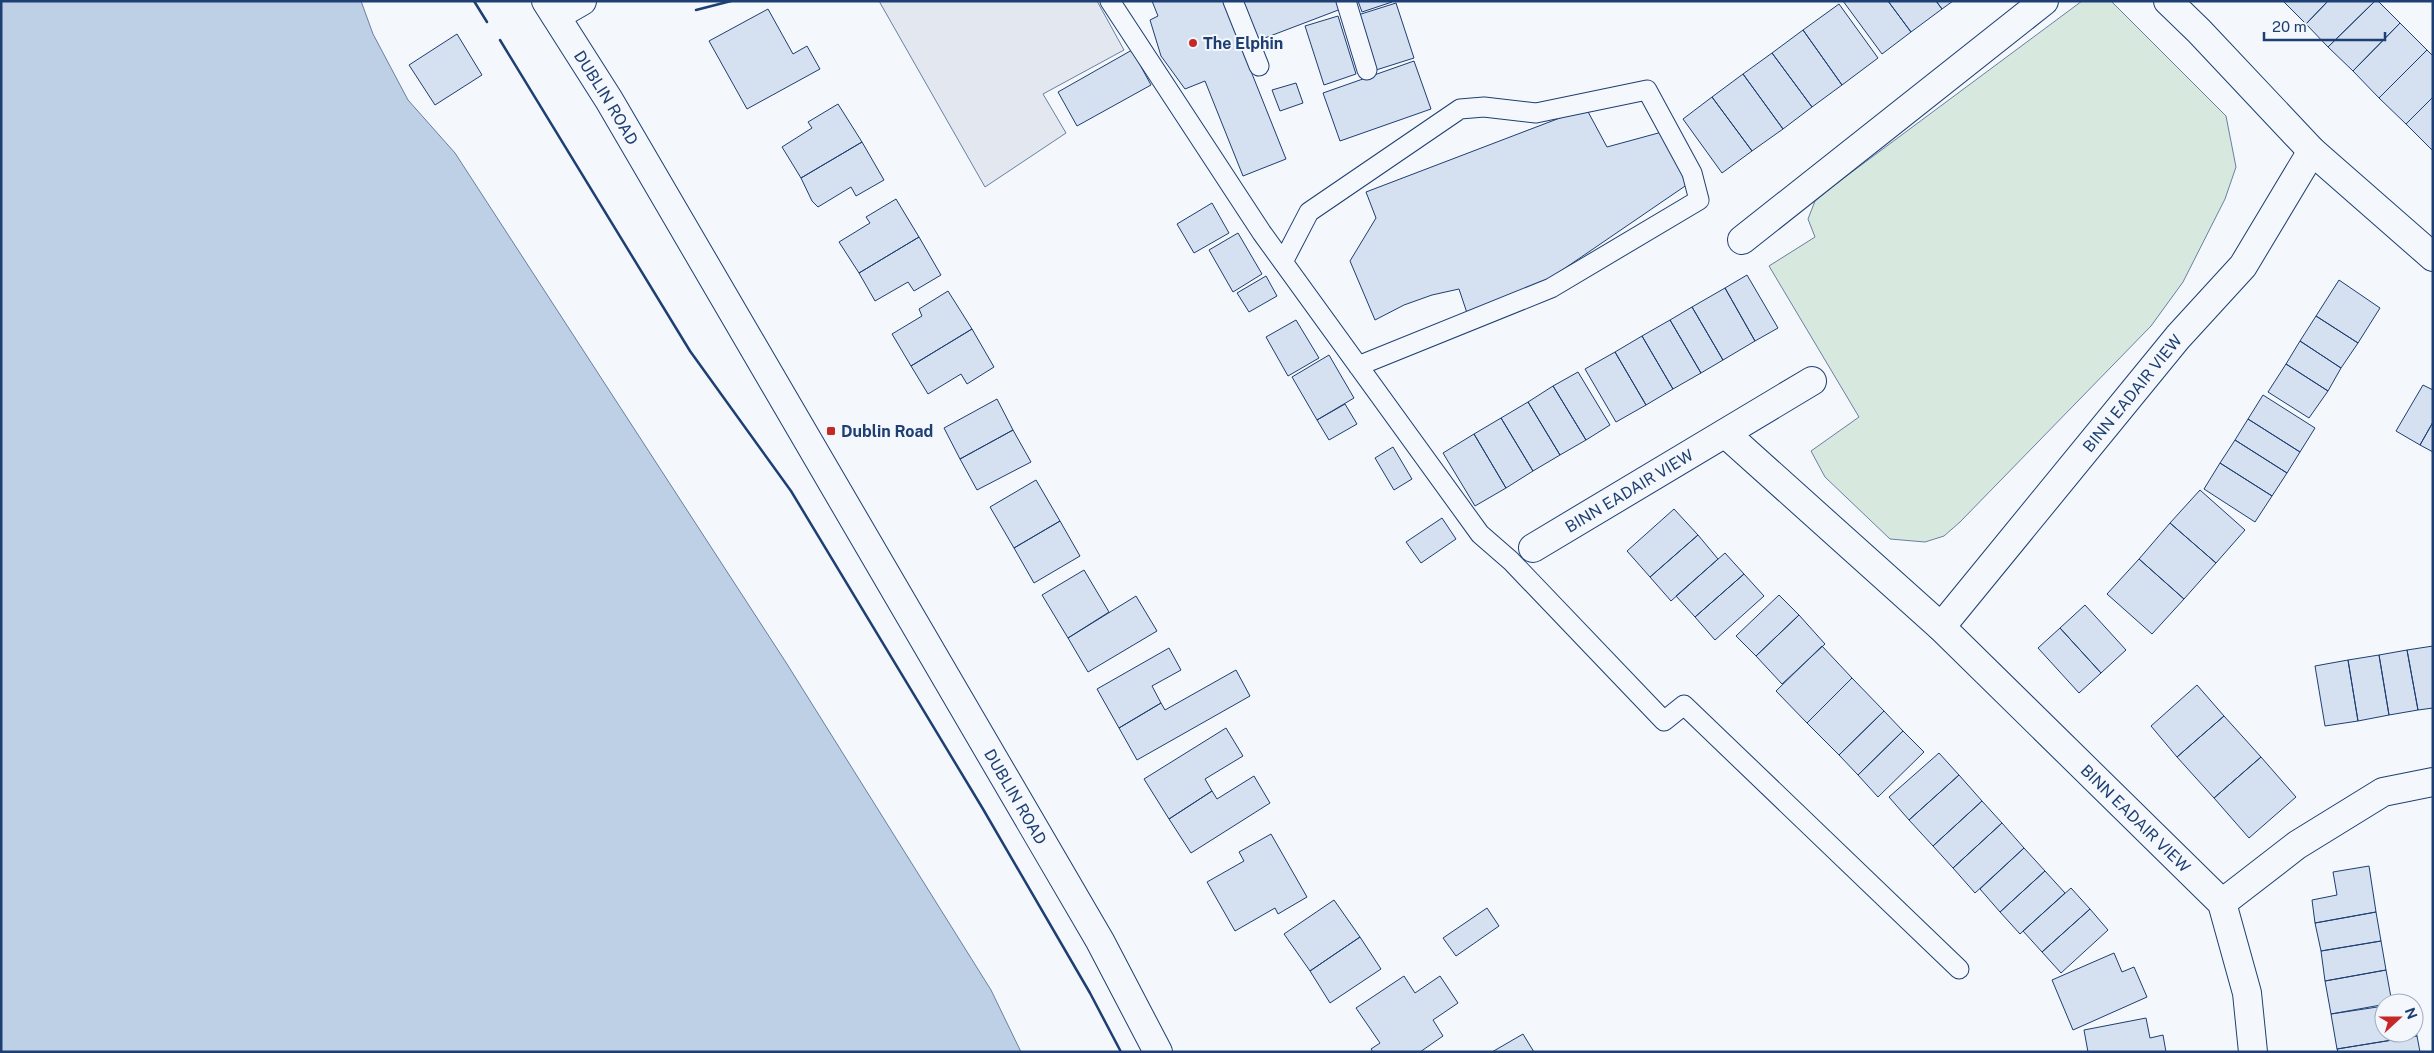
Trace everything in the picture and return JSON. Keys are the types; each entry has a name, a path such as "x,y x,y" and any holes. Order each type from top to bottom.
{"street":[{"path":"551,8 582,1"},
{"path":"1742,240 2044,1"},
{"path":"2168,1 2199,30 2312,151 2433,257"},
{"name":"DUBLIN ROAD","path":"551,8 609,100 1021,805 1100,941 1158,1052"},
{"name":"BINN EADAIR VIEW","path":"1941,627 2178,337 2243,266 2312,151"},
{"name":"BINN EADAIR VIEW","path":"1533,548 1812,381"},
{"name":"BINN EADAIR VIEW","path":"1726,434 1941,627 2222,903 2247,993 2253,1052"},
{"path":"2222,903 2297,845 2383,792 2433,782"}],"lane":[{"path":"1110,1 1283,262 1480,534 1511,561 1664,721 1684,705 1959,969"},
{"path":"1233,1 1259,66"},
{"path":"1346,1 1367,70"},
{"path":"1283,262 1309,212 1460,109 1484,107 1536,113 1647,90 1692,173 1699,200 1551,288 1358,366"}],"shaded area":[{"path":"879,1 1097,1 1124,50 1043,94 1066,133 985,187"},
{"path":"2082,1 2111,1 2226,116 2236,167 2225,199 2183,282 2151,326 1960,522 1944,536 1925,542 1890,539 1825,477 1811,451 1859,417 1769,266 1815,237 1808,219 1815,201"}],"water":[{"path":"1,1 361,1 373,34 408,100 455,153 787,664 991,990 1021,1052 1,1052"}],"building":[{"path":"1152,1 1223,1 1286,159 1243,176 1205,81 1185,89 1161,56 1150,20 1158,16"},
{"path":"1242,1 1338,1 1341,9 1257,41"},
{"path":"1358,1 1392,1 1392,2 1362,12"},
{"path":"1843,1 1888,1 1911,32 1882,54"},
{"path":"1888,1 1936,1 1942,9 1911,32"},
{"path":"1936,1 1953,1 1942,9"},
{"path":"2283,1 2328,1 2306,24"},
{"path":"2328,1 2375,1 2328,47 2306,24"},
{"path":"2375,1 2378,1 2400,23 2353,71 2328,47"},
{"path":"1396,3 1414,58 1376,70 1358,15"},
{"path":"1839,4 1878,58 1842,85 1803,30"},
{"path":"768,9 793,54 807,46 820,69 747,109 709,41"},
{"path":"1338,16 1356,74 1324,85 1305,26"},
{"path":"2400,23 2427,50 2379,98 2353,71"},
{"path":"1803,30 1842,85 1812,107 1772,53"},
{"path":"457,34 482,75 435,105 409,65"},
{"path":"1132,50 1151,85 1077,126 1058,92"},
{"path":"2427,50 2433,56 2433,97 2406,124 2379,98"},
{"path":"1772,53 1812,107 1783,129 1743,74"},
{"path":"1414,61 1431,109 1340,141 1323,93"},
{"path":"1743,74 1783,129 1752,151 1712,97"},
{"path":"1296,83 1303,103 1280,111 1272,90"},
{"path":"1712,97 1752,151 1722,173 1683,119"},
{"path":"2433,97 2433,151 2406,124"},
{"path":"838,104 862,142 801,178 782,147 812,128 808,122"},
{"path":"1586,108 1607,147 1662,132 1691,182 1536,288 1467,313 1459,289 1432,295 1404,305 1375,320 1350,261 1376,218 1366,192"},
{"path":"862,142 884,180 856,196 851,187 818,207 812,201 801,178"},
{"path":"896,199 919,237 859,273 839,242 870,223 866,217"},
{"path":"1212,203 1229,233 1194,253 1177,224"},
{"path":"1238,233 1262,274 1233,292 1209,250"},
{"path":"919,237 941,275 914,291 908,282 875,301 859,273"},
{"path":"1747,275 1778,328 1755,341 1725,288"},
{"path":"1266,276 1277,296 1249,312 1237,293"},
{"path":"2339,280 2380,308 2358,343 2316,316"},
{"path":"1725,288 1755,341 1723,360 1692,307"},
{"path":"948,291 972,329 911,366 892,334 922,316 919,309"},
{"path":"1692,307 1723,360 1701,373 1670,320"},
{"path":"2316,316 2358,343 2341,368 2300,341"},
{"path":"1296,320 1319,358 1288,376 1266,337"},
{"path":"1670,320 1701,373 1673,389 1642,336"},
{"path":"972,329 994,367 967,384 961,374 928,394 911,366"},
{"path":"1642,336 1673,389 1646,405 1615,352"},
{"path":"2300,341 2341,368 2328,391 2286,364"},
{"path":"1615,352 1646,405 1616,422 1585,369"},
{"path":"1329,355 1354,398 1317,420 1292,377"},
{"path":"2286,364 2328,391 2309,418 2268,392"},
{"path":"1578,372 1610,425 1586,440 1553,386"},
{"path":"2423,385 2433,390 2433,422 2420,445 2396,431"},
{"path":"1553,386 1586,440 1560,455 1528,402"},
{"path":"2263,395 2315,428 2300,452 2248,419"},
{"path":"997,399 1013,430 960,459 944,428"},
{"path":"1528,402 1560,455 1533,471 1501,418"},
{"path":"1345,404 1357,424 1329,440 1317,420"},
{"path":"1501,418 1533,471 1506,488 1474,434"},
{"path":"2248,419 2300,452 2287,473 2235,440"},
{"path":"2433,422 2433,452 2420,445"},
{"path":"1013,430 1031,462 977,490 960,459"},
{"path":"1474,434 1506,488 1475,506 1443,453"},
{"path":"2235,440 2287,473 2272,496 2220,463"},
{"path":"1393,447 1412,479 1394,490 1375,458"},
{"path":"2220,463 2272,496 2255,522 2204,489"},
{"path":"1036,480 1060,521 1014,548 990,507"},
{"path":"2200,490 2245,530 2216,563 2170,523"},
{"path":"1674,509 1698,535 1650,577 1627,551"},
{"path":"1442,518 1456,539 1421,563 1406,542"},
{"path":"1060,521 1080,556 1034,583 1014,548"},
{"path":"2170,523 2216,563 2184,599 2139,559"},
{"path":"1698,535 1718,559 1671,601 1650,577"},
{"path":"1725,553 1744,574 1695,617 1676,596"},
{"path":"2139,559 2184,599 2152,634 2107,594"},
{"path":"1084,570 1109,612 1068,638 1042,595"},
{"path":"1744,574 1764,596 1715,640 1695,617"},
{"path":"1779,595 1799,615 1756,656 1736,636"},
{"path":"1136,596 1157,631 1088,672 1068,638"},
{"path":"2085,605 2126,650 2101,673 2060,628"},
{"path":"1799,615 1825,644 1782,684 1756,656"},
{"path":"2060,628 2101,673 2079,693 2038,648"},
{"path":"1822,646 1852,678 1807,723 1776,691"},
{"path":"2433,646 2433,708 2418,710 2407,650"},
{"path":"1169,648 1181,670 1152,686 1161,703 1119,728 1097,689"},
{"path":"2407,650 2418,710 2389,715 2379,655"},
{"path":"2379,655 2389,715 2358,721 2348,660"},
{"path":"2348,660 2358,721 2325,726 2315,666"},
{"path":"1236,670 1250,696 1137,760 1119,728 1161,703 1165,710"},
{"path":"1852,678 1884,711 1839,755 1807,723"},
{"path":"2197,685 2224,716 2177,757 2151,726"},
{"path":"1884,711 1903,731 1858,775 1839,755"},
{"path":"2224,716 2261,757 2214,798 2177,757"},
{"path":"1226,728 1243,756 1205,779 1212,791 1169,819 1144,779"},
{"path":"1903,731 1924,752 1878,797 1858,775"},
{"path":"1939,753 1959,775 1909,820 1889,797"},
{"path":"2261,757 2296,797 2249,838 2214,798"},
{"path":"1959,775 1982,801 1933,846 1909,820"},
{"path":"1254,776 1270,803 1191,853 1169,819 1212,791 1217,799"},
{"path":"1982,801 2002,823 1953,868 1933,846"},
{"path":"2002,823 2024,848 1975,893 1953,868"},
{"path":"1271,834 1307,897 1278,914 1275,908 1235,931 1207,882 1244,861 1239,852"},
{"path":"2024,848 2045,871 2000,912 1980,889"},
{"path":"2369,866 2376,912 2315,923 2312,900 2337,895 2333,872"},
{"path":"2045,871 2065,893 2020,934 2000,912"},
{"path":"2071,888 2090,909 2042,952 2023,931"},
{"path":"1334,900 1360,937 1310,971 1284,934"},
{"path":"1487,908 1499,926 1456,956 1443,938"},
{"path":"2090,909 2108,930 2061,973 2042,952"},
{"path":"2376,912 2381,941 2321,951 2315,923"},
{"path":"1360,937 1381,969 1330,1003 1310,971"},
{"path":"2381,941 2386,970 2325,981 2321,951"},
{"path":"2114,953 2122,972 2134,967 2147,997 2073,1030 2052,980"},
{"path":"2386,970 2390,993 2374,993 2374,1006 2331,1014 2325,981"},
{"path":"1404,976 1415,993 1440,976 1458,1003 1433,1020 1443,1036 1420,1052 1373,1052 1371,1049 1380,1043 1356,1008"},
{"path":"2374,1008 2374,1043 2337,1049 2331,1014"},
{"path":"2146,1018 2150,1038 2163,1035 2166,1052 2088,1052 2084,1030"},
{"path":"1523,1034 1534,1052 1492,1052"},
{"path":"2374,1043 2418,1043 2420,1052 2338,1052 2337,1049"}],"wall":[{"path":"474,1 487,22"},
{"path":"696,10 731,1"},
{"path":"500,40 690,351 791,491 983,809 1090,993 1121,1052"}],"place":[{"name":"The Elphin","path":"1193,43"},
{"name":"Dublin Road","path":"831,431"}]}
